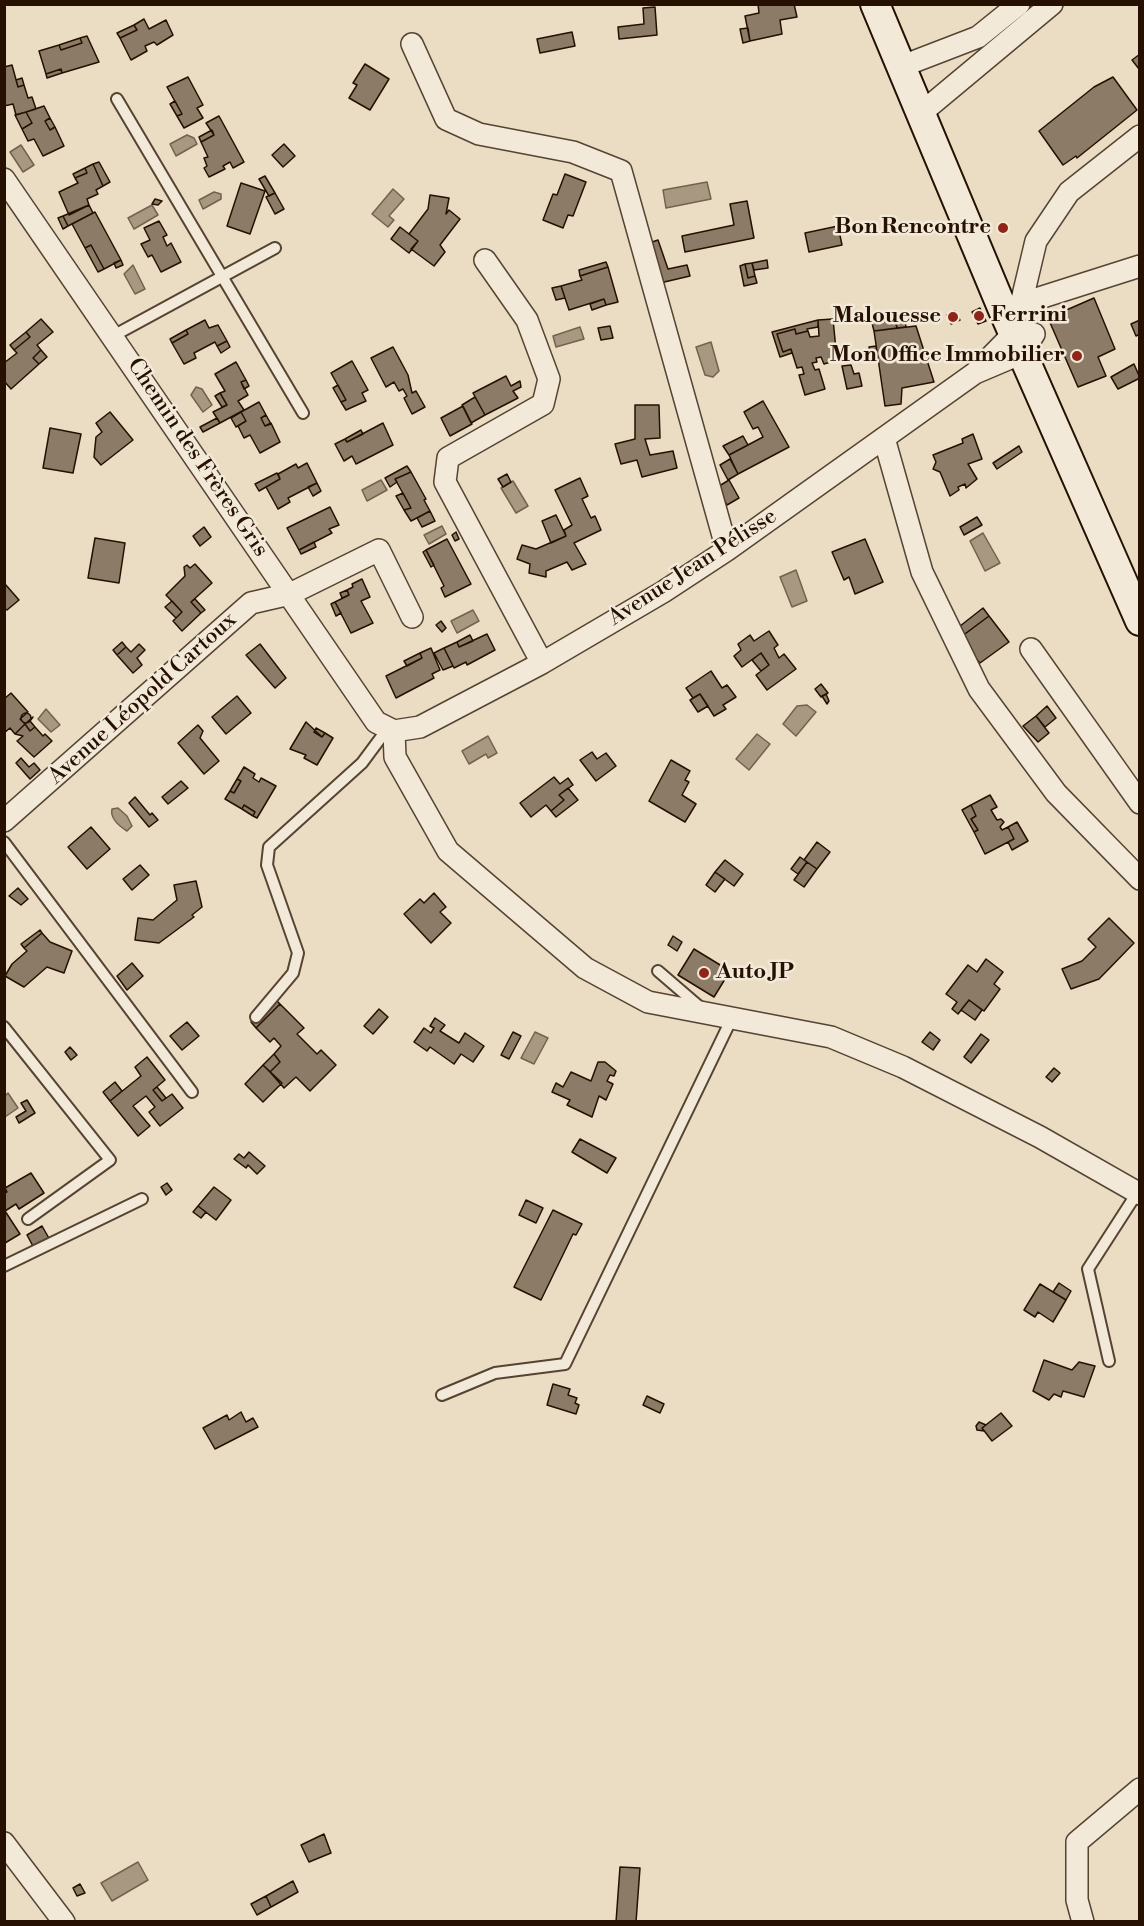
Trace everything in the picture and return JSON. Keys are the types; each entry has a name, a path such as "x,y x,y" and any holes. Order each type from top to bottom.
{"main road":[{"path":"875,4 908,64 1138,601"},
{"path":"890,4 908,64"}],"street":[{"path":"908,64 978,37 1019,4"},
{"path":"927,108 1052,4"},
{"path":"412,44 446,119 478,134 573,152 621,171 727,550"},
{"path":"1019,327 1036,241 1069,192 1140,136"},
{"name":"Chemin des Frères Gris","path":"4,179 376,722 391,730"},
{"path":"485,260 527,320 549,379 543,404 448,458 445,482 542,663"},
{"path":"1019,327 1140,266"},
{"name":"Avenue Jean Pélisse","path":"391,730 420,727 542,663 663,592 727,550 975,373 1019,327"},
{"path":"885,438 922,572 979,689 1056,793 1140,879"},
{"name":"Avenue Léopold Cartoux","path":"4,821 251,603 290,594 379,550 412,617"},
{"path":"1031,649 1140,803"},
{"path":"391,730 395,757 448,851 585,968 648,1002 831,1037 903,1067 1040,1137 1138,1194"},
{"path":"1083,1922 1077,1900 1077,1842 1140,1789"},
{"path":"4,1843 53,1917"}],"lane":[{"path":"117,99 303,413"},
{"path":"113,336 275,248"},
{"path":"256,1017 293,973 297,953 267,865 269,847 362,763 391,730"},
{"path":"4,842 192,1092"},
{"path":"658,971 708,1014"},
{"path":"442,1395 495,1373 565,1364 732,1018"},
{"path":"4,1027 110,1160 28,1219"},
{"path":"1109,1361 1088,1269 1138,1194"},
{"path":"4,1266 142,1199"}],"shaded area":[{"path":"187,135 194,138 197,144 176,156 170,144"},
{"path":"21,145 34,165 23,172 10,152"},
{"path":"707,182 711,199 666,208 663,190"},
{"path":"393,189 404,199 389,216 394,220 388,227 372,214"},
{"path":"214,192 221,194 221,199 203,209 199,200"},
{"path":"152,205 158,215 134,229 128,218"},
{"path":"133,265 145,289 135,294 124,274"},
{"path":"580,327 584,339 556,347 553,336"},
{"path":"711,342 719,371 713,377 705,375 696,347"},
{"path":"196,387 202,389 212,405 203,412 191,395"},
{"path":"381,480 387,490 367,501 362,490"},
{"path":"513,481 528,506 516,513 501,488"},
{"path":"442,526 446,534 429,544 424,535"},
{"path":"983,533 1000,563 985,571 970,541"},
{"path":"796,570 807,601 792,607 780,577"},
{"path":"473,610 479,621 457,633 451,621"},
{"path":"807,705 816,712 796,736 783,724 797,706"},
{"path":"46,709 60,725 51,732 38,719"},
{"path":"757,734 770,744 749,770 736,759"},
{"path":"488,736 497,753 488,758 486,754 469,764 462,751"},
{"path":"118,808 127,816 132,826 127,831 112,816 112,809"},
{"path":"535,1032 548,1038 534,1064 521,1058"},
{"path":"8,1093 18,1108 5,1117 5,1096"},
{"path":"138,1862 148,1880 112,1901 101,1883"}],"building":[{"path":"758,4 794,4 797,17 780,20 782,34 750,41 745,16 759,13"},
{"path":"655,7 657,35 619,39 618,27 644,24 643,8"},
{"path":"144,19 149,29 166,20 173,35 157,45 154,42 145,46 147,51 131,60 120,38 137,30 134,25"},
{"path":"134,25 137,30 120,38 117,33"},
{"path":"748,28 750,41 743,43 740,29"},
{"path":"572,32 575,46 540,53 537,39"},
{"path":"87,36 99,62 62,73 61,69 46,74 39,51 59,45 61,50 82,43 80,38"},
{"path":"80,38 82,43 61,50 59,45"},
{"path":"1140,54 1140,69 1139,69 1132,60"},
{"path":"365,64 389,79 370,110 349,98 357,85 353,83"},
{"path":"12,65 18,87 24,85 28,98 32,97 36,109 16,115 13,104 4,106 4,67"},
{"path":"61,69 62,73 47,78 46,74"},
{"path":"188,77 203,105 197,108 203,118 184,128 177,116 182,114 167,87"},
{"path":"1113,77 1137,110 1077,158 1076,156 1063,165 1039,131 1094,87"},
{"path":"22,78 24,85 18,87 16,80"},
{"path":"175,101 182,114 177,116 170,104"},
{"path":"44,106 50,118 45,121 50,130 55,127 64,146 43,156 34,139 28,141 22,129 32,123 26,112"},
{"path":"26,112 32,123 22,129 15,115"},
{"path":"219,116 244,162 233,168 230,162 223,166 225,169 209,177 204,168 207,166 204,158 208,157 201,142 214,135 206,123"},
{"path":"50,118 55,127 50,130 45,121"},
{"path":"212,130 214,135 201,142 199,137"},
{"path":"284,144 295,156 283,167 272,155"},
{"path":"99,162 110,182 103,186 93,164"},
{"path":"93,164 103,186 96,190 98,194 87,199 89,205 69,215 59,192 78,183 75,178 87,173 85,168"},
{"path":"85,168 87,173 75,178 73,174"},
{"path":"565,174 586,182 573,216 568,215 563,228 543,220 553,194 557,195"},
{"path":"265,176 275,193 269,196 259,179"},
{"path":"241,183 265,191 250,234 227,226"},
{"path":"275,193 284,209 275,214 266,197"},
{"path":"430,195 449,198 446,214 449,210 460,219 440,245 445,252 434,266 411,249 418,241 409,234 428,209"},
{"path":"155,199 162,201 158,205 152,204"},
{"path":"747,201 754,238 685,252 682,236 734,225 730,204"},
{"path":"89,205 93,213 68,226 63,216"},
{"path":"95,212 121,260 104,269 91,245 85,248 72,224"},
{"path":"63,216 68,226 63,229 58,218"},
{"path":"159,221 167,235 163,237 167,246 171,243 181,262 161,272 152,255 148,257 141,244 150,240 144,228"},
{"path":"838,226 842,245 809,252 805,233"},
{"path":"400,227 418,241 409,253 391,239"},
{"path":"658,240 668,269 687,265 690,276 660,283 649,243"},
{"path":"91,245 104,269 98,272 85,248"},
{"path":"121,260 123,265 116,268 114,263"},
{"path":"767,260 768,268 754,270 752,263"},
{"path":"606,262 608,267 580,276 579,270"},
{"path":"752,263 755,276 748,278 745,264"},
{"path":"745,264 748,278 755,276 757,283 744,286 740,266"},
{"path":"608,267 618,302 606,305 604,299 569,310 561,286 582,280 580,276"},
{"path":"561,286 565,298 556,300 552,288"},
{"path":"1094,298 1115,349 1098,357 1106,376 1078,387 1048,318"},
{"path":"604,299 606,305 592,310 590,304"},
{"name":"Ferrini","path":"980,308 986,321 978,324 972,312"},
{"name":"Malouesse","path":"955,311 960,320 951,324 947,315"},
{"path":"41,319 53,332 37,345 41,350 33,358 39,364 11,389 4,381 4,363 17,353 14,350 30,337 26,332"},
{"path":"833,319 837,360 824,364 821,357 816,358 817,362 812,363 815,370 819,369 825,389 805,395 799,375 804,374 802,367 797,368 791,349 783,352 777,334 795,329 796,334 808,331 810,337 819,336 818,320"},
{"path":"205,320 209,328 218,325 227,341 217,346 215,342 194,353 196,358 184,364 172,343 188,334 186,330"},
{"path":"818,320 818,327 807,329 808,331 796,334 795,329 777,334 783,352 791,349 792,353 780,357 772,332"},
{"path":"895,320 897,328 874,331 872,323"},
{"path":"1140,320 1140,334 1136,336 1131,324"},
{"path":"905,321 906,327 897,328 896,322"},
{"path":"610,326 613,338 601,340 598,328"},
{"path":"916,326 934,382 902,388 901,404 885,406 874,331"},
{"path":"186,330 188,334 172,343 170,339"},
{"path":"26,332 30,337 14,350 10,345"},
{"path":"227,341 230,347 221,353 217,346"},
{"path":"876,346 878,358 870,360 869,347"},
{"path":"393,347 408,375 412,393 416,391 425,407 412,414 404,398 407,396 403,389 399,391 394,382 386,387 371,358"},
{"path":"41,350 47,357 39,364 33,358"},
{"path":"352,361 368,390 362,393 366,401 346,410 341,402 346,400 331,373"},
{"path":"236,362 246,380 241,382 248,395 238,401 244,410 220,423 213,412 227,405 220,393 225,391 215,374"},
{"path":"1134,364 1140,378 1118,389 1111,377"},
{"path":"851,365 854,374 859,373 862,386 847,389 842,366"},
{"path":"506,376 511,386 520,381 521,387 513,391 518,398 485,415 473,393"},
{"path":"246,380 249,386 244,389 241,382"},
{"path":"338,385 346,400 341,402 333,388"},
{"path":"220,393 227,405 222,407 215,396"},
{"path":"475,397 485,415 471,423 462,405"},
{"path":"763,401 789,447 738,474 729,455 763,437 758,427 753,429 744,412"},
{"path":"259,402 266,415 261,418 265,426 271,423 280,442 260,453 250,435 244,438 238,426 246,421 241,412"},
{"path":"635,405 659,405 660,438 645,439 650,455 673,451 677,468 642,477 637,460 621,464 615,444 635,439"},
{"path":"463,406 472,424 450,436 441,418"},
{"path":"110,412 133,440 101,465 94,457 96,437 102,432 96,423"},
{"path":"241,412 246,421 236,427 231,418"},
{"path":"266,415 271,424 265,426 261,418"},
{"path":"217,418 220,423 203,432 200,427"},
{"path":"383,423 393,445 356,464 352,456 344,461 335,444 345,439 347,442"},
{"path":"50,428 81,434 73,473 43,468"},
{"path":"361,430 363,434 347,442 345,439"},
{"path":"973,434 982,459 968,464 977,479 966,488 965,484 958,487 959,490 950,496 940,472 933,469 936,462 933,455 963,443 962,439"},
{"path":"743,436 748,445 729,455 723,446"},
{"path":"1019,446 1022,452 997,469 993,463"},
{"path":"730,459 738,474 728,480 720,465"},
{"path":"307,463 317,483 288,498 290,502 278,509 266,487 280,479 278,474 296,464 298,468"},
{"path":"407,466 411,472 395,479 397,482 390,487 385,478"},
{"path":"411,472 430,511 411,521 404,510 411,508 395,479"},
{"path":"277,473 280,479 259,491 255,484"},
{"path":"507,474 511,482 503,487 498,479"},
{"path":"580,478 588,496 582,499 591,518 595,516 601,530 574,543 586,564 572,570 567,562 546,571 546,577 529,573 530,564 517,559 522,545 536,549 566,536 564,530 572,525 555,490"},
{"path":"729,480 739,498 727,505 716,488"},
{"path":"317,483 321,491 313,496 308,487"},
{"path":"403,493 411,508 404,510 396,496"},
{"path":"330,507 339,525 329,529 332,533 299,550 287,528"},
{"path":"430,511 435,521 422,527 417,518"},
{"path":"556,515 566,536 551,543 542,521"},
{"path":"977,517 982,525 964,535 960,527"},
{"path":"204,527 211,537 200,546 193,536"},
{"path":"456,532 459,539 455,541 452,535"},
{"path":"95,538 125,543 119,583 88,578"},
{"path":"447,539 471,584 445,597 441,588 444,586 426,550"},
{"path":"865,539 883,582 855,594 849,577 844,580 832,552"},
{"path":"314,542 316,547 301,554 299,550"},
{"path":"426,550 434,565 431,567 423,552"},
{"path":"195,564 212,583 191,602 201,613 182,631 173,621 182,612 166,595 185,576 184,567 187,565 190,568"},
{"path":"362,579 370,597 361,601 373,623 351,633 335,602 349,595 347,590 353,587 352,584"},
{"path":"5,584 19,600 7,610 4,608"},
{"path":"347,590 349,595 342,598 340,593"},
{"path":"195,599 205,610 201,613 191,602"},
{"path":"172,601 182,612 176,618 165,607"},
{"path":"335,602 341,613 336,616 331,604"},
{"path":"983,608 989,616 961,637 955,630"},
{"path":"989,616 1009,642 980,663 958,639"},
{"path":"441,621 446,628 442,632 436,625"},
{"path":"769,631 778,645 774,648 779,658 784,654 796,669 767,690 756,675 769,665 761,653 742,667 734,656 741,650 738,644 750,635 754,641"},
{"path":"487,634 495,650 467,665 466,662 454,668 444,648 457,642 459,647"},
{"path":"470,635 473,641 459,647 457,642"},
{"path":"122,642 126,647 117,655 113,650"},
{"path":"139,644 145,650 137,658 142,665 133,673 117,655 126,647 131,652"},
{"path":"260,644 286,678 275,688 246,655"},
{"path":"431,648 440,670 432,674 434,678 396,698 386,676 422,658 420,653"},
{"path":"444,648 453,666 443,670 434,653"},
{"path":"420,653 422,658 407,666 404,661"},
{"path":"761,653 769,665 761,671 752,660"},
{"path":"711,671 722,688 727,685 736,697 723,705 726,709 714,716 700,694 693,698 686,688"},
{"path":"821,684 828,693 821,697 815,689"},
{"path":"11,693 28,712 20,719 25,724 15,734 10,728 4,733 4,699"},
{"path":"700,694 708,706 698,712 690,700"},
{"path":"826,694 829,701 827,704 822,696"},
{"path":"237,696 251,713 226,734 212,717"},
{"path":"1047,706 1056,718 1045,727 1036,716"},
{"path":"26,713 30,714 30,722 26,723 22,722 21,718 22,714"},
{"path":"1036,716 1049,733 1038,742 1023,726"},
{"path":"33,717 30,721 35,727 30,731 25,724"},
{"path":"306,722 322,737 325,733 333,738 317,765 304,758 306,755 290,749"},
{"path":"25,724 30,731 35,727 43,736 45,734 52,741 34,757 17,741 23,736 15,734"},
{"path":"198,725 203,731 200,738 219,761 204,774 178,743"},
{"path":"316,728 325,733 322,737 314,732"},
{"path":"592,752 597,759 606,753 616,766 596,781 580,760"},
{"path":"21,758 29,767 34,763 40,770 30,779 16,763"},
{"path":"671,760 690,771 685,780 689,782 682,795 696,804 685,822 649,801"},
{"path":"244,767 255,774 253,778 259,782 261,778 276,786 257,818 253,816 255,812 244,805 242,809 225,799 230,791 234,793 241,781 237,779"},
{"path":"554,777 560,784 568,778 573,785 559,795 564,800 551,811 546,805 531,817 520,803"},
{"path":"237,779 241,781 234,793 230,791"},
{"path":"181,781 188,788 168,804 162,797"},
{"path":"568,788 578,800 556,817 551,811 564,800 559,795"},
{"path":"990,795 997,807 991,810 997,820 1001,819 1004,822 1000,827 1002,830 1008,827 1014,839 985,854 974,832 978,830 971,819 976,816 971,805"},
{"path":"135,797 150,815 152,813 158,820 149,827 129,803"},
{"path":"244,805 255,812 253,816 242,809"},
{"path":"971,805 976,816 971,819 978,830 974,832 962,810"},
{"path":"1017,822 1028,841 1012,850 1008,842 1014,839 1008,827"},
{"path":"91,827 110,849 87,869 68,847"},
{"path":"817,842 830,852 817,869 804,860"},
{"path":"800,857 807,862 798,874 791,869"},
{"path":"725,860 743,874 734,886 715,872"},
{"path":"807,862 817,869 804,887 794,880"},
{"path":"140,865 149,875 132,890 123,879"},
{"path":"715,872 725,879 715,892 706,885"},
{"path":"196,881 202,907 192,915 194,917 159,943 135,940 138,918 153,920 177,900 174,885"},
{"path":"18,888 28,899 21,905 9,896"},
{"path":"434,893 446,907 440,912 451,923 431,943 404,914 420,899 424,903"},
{"path":"1109,918 1134,943 1099,979 1071,989 1062,969 1082,961 1096,947 1088,939"},
{"path":"40,930 42,933 24,948 21,944"},
{"path":"42,933 50,942 72,951 64,973 47,967 24,987 5,976 12,964 27,951 24,948"},
{"path":"673,936 682,942 677,951 668,945"},
{"name":"Auto JP","path":"694,949 730,971 714,997 678,975"},
{"path":"986,959 1003,972 994,984 1000,989 984,1011 969,1000 958,1014 952,1009 957,1002 946,994 968,965 977,972"},
{"path":"132,963 143,976 127,990 117,976"},
{"path":"274,998 280,1004 256,1028 251,1022"},
{"path":"969,1000 982,1010 975,1020 961,1010"},
{"path":"280,1004 304,1028 297,1034 317,1054 321,1050 336,1065 310,1091 296,1077 284,1088 270,1072 280,1062 274,1054 281,1046 274,1038 270,1042 256,1028"},
{"path":"379,1009 388,1017 373,1034 364,1026"},
{"path":"435,1018 445,1025 440,1031 459,1043 465,1033 484,1046 473,1062 461,1054 454,1064 430,1047 427,1051 414,1042 424,1028 431,1033 434,1028 430,1026"},
{"path":"187,1022 199,1036 182,1050 170,1036"},
{"path":"513,1032 521,1036 509,1059 501,1055"},
{"path":"930,1032 940,1040 933,1050 922,1042"},
{"path":"981,1034 989,1040 971,1063 964,1057"},
{"path":"70,1047 77,1055 71,1060 65,1052"},
{"path":"274,1054 280,1062 270,1072 263,1065"},
{"path":"147,1057 165,1080 153,1090 162,1101 172,1094 183,1108 160,1126 149,1112 155,1107 146,1096 133,1106 150,1126 138,1136 110,1101 141,1076 135,1067"},
{"path":"598,1062 605,1062 616,1071 614,1076 610,1075 607,1081 613,1084 606,1100 599,1096 592,1117 567,1105 570,1100 552,1092 556,1083 563,1087 571,1072 591,1081"},
{"path":"263,1065 282,1083 263,1102 245,1084"},
{"path":"1054,1068 1060,1073 1052,1082 1046,1077"},
{"path":"115,1082 122,1091 110,1101 103,1092"},
{"path":"157,1087 166,1098 162,1101 153,1090"},
{"path":"27,1100 35,1113 19,1123 16,1117 26,1111 21,1103"},
{"path":"580,1139 616,1158 607,1173 572,1152"},
{"path":"249,1152 265,1166 257,1174 248,1165 246,1168 234,1159 239,1154 244,1158"},
{"path":"31,1173 44,1193 19,1209 16,1204 5,1211 20,1234 5,1243 4,1193 7,1192 5,1188"},
{"path":"167,1183 172,1190 166,1195 161,1187"},
{"path":"214,1187 231,1200 216,1220 198,1206"},
{"path":"526,1200 543,1208 536,1223 519,1215"},
{"path":"198,1206 206,1212 201,1218 193,1212"},
{"path":"553,1210 582,1224 576,1235 573,1234 541,1300 514,1287"},
{"path":"42,1226 50,1240 35,1250 27,1235"},
{"path":"1059,1283 1071,1291 1066,1300 1053,1292"},
{"path":"1040,1284 1066,1300 1053,1322 1038,1312 1035,1317 1024,1310"},
{"path":"1044,1360 1072,1370 1079,1362 1095,1366 1084,1397 1063,1391 1061,1397 1054,1394 1049,1400 1033,1391"},
{"path":"553,1384 570,1389 568,1395 577,1398 575,1403 579,1405 576,1414 547,1405"},
{"path":"647,1396 664,1404 660,1413 643,1405"},
{"path":"241,1412 246,1422 253,1418 258,1427 215,1449 203,1428 227,1415 229,1420"},
{"path":"1001,1413 1012,1426 992,1441 982,1428"},
{"path":"979,1422 986,1425 982,1428 984,1431 977,1430 976,1426"},
{"path":"324,1834 331,1853 309,1862 301,1845"},
{"path":"620,1867 640,1868 636,1922 616,1922"},
{"path":"293,1881 298,1892 271,1907 266,1896"},
{"path":"80,1884 85,1893 77,1896 73,1888"},
{"path":"266,1896 271,1907 257,1915 251,1904"}],"place":[{"name":"Bon Rencontre","path":"1003,228"},
{"name":"Ferrini","path":"979,316"},
{"name":"Malouesse","path":"953,317"},
{"name":"Mon Office Immobilier","path":"1077,356"},
{"name":"Auto JP","path":"704,973"}]}
